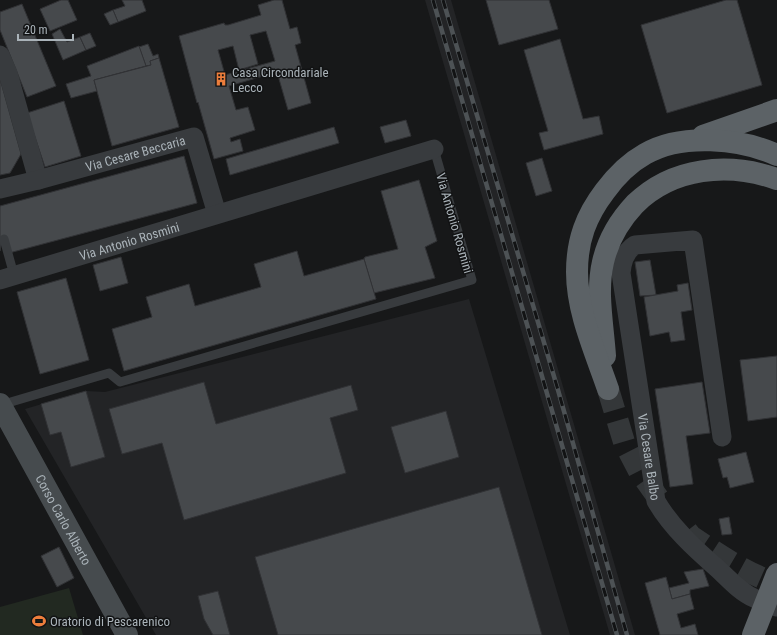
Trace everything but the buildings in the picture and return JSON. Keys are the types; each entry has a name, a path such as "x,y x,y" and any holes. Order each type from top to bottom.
{"highway":[{"path":"688,142 777,110"},
{"path":"777,155 764,149 725,141 671,144 645,154 633,162 610,184 593,207 586,220 578,262 579,296 583,314 608,389 600,283 603,261 608,247 625,215 647,193 678,177 698,171 719,169 735,170 760,173 777,179"},
{"path":"753,635 777,574"},
{"path":"766,635 777,614"}],"main road":[{"name":"Corso Carlo Alberto","path":"0,405 127,635"}],"street":[{"path":"0,55 8,73 38,180"},
{"name":"Via Cesare Beccaria","path":"0,189 194,137 217,214"},
{"name":"Via Antonio Rosmini","path":"4,279 434,149"},
{"name":"Via Cesare Balbo","path":"722,437 693,240 640,244 631,248 628,251 623,263 621,273 656,501 662,512 730,581 753,598 777,607"}],"lane":[{"name":"Via Antonio Rosmini","path":"0,405 109,374 120,382 472,280 434,149"},
{"path":"4,239 4,279"}],"shaded area":[{"path":"425,0 451,0 635,635 610,635"},
{"path":"469,299 570,635 156,635 25,409 86,391 105,392"},
{"name":"Oratorio di Pescarenico","path":"69,588 83,635 0,635 0,607"}],"tunnel":[{"path":"608,389 624,442 639,471 659,499"},
{"path":"687,531 691,536 732,563 777,584"}],"railway":[{"path":"433,0 617,635"},
{"path":"443,0 558,390 627,635"}],"place":[{"name":"Casa Circondariale Lecco","path":"221,79"},
{"name":"Oratorio di Pescarenico","path":"39,621"}]}
